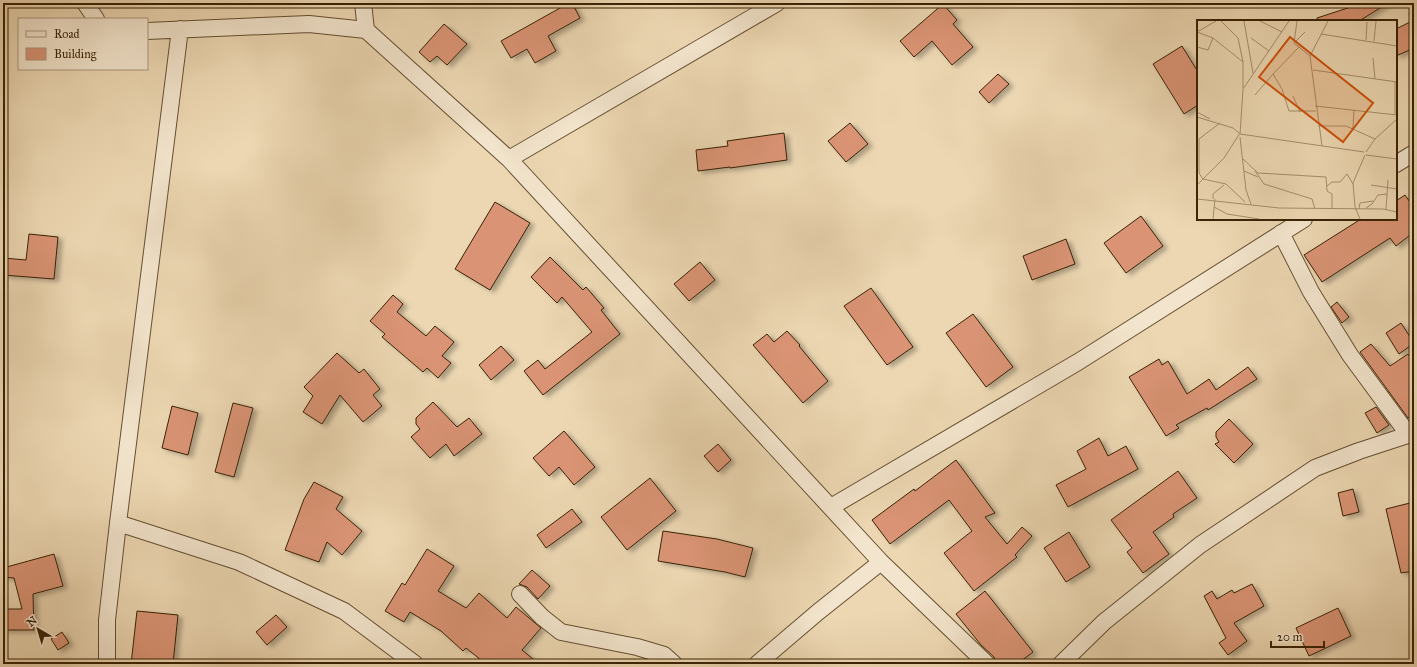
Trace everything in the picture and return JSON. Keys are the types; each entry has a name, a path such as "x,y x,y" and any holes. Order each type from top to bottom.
{"street":[{"path":"85,3 95,18"},
{"path":"96,18 98,3"},
{"path":"363,3 366,30"},
{"path":"509,159 777,3"},
{"path":"148,31 309,24 366,30 509,159 881,562 987,664"},
{"path":"107,664 107,620 118,523 180,29"},
{"path":"1397,163 1414,153"},
{"path":"831,507 1078,362 1302,220"},
{"path":"1061,664 1104,622 1194,550 1280,491 1315,468 1411,433 1350,355 1311,292 1281,233"},
{"path":"118,523 239,562 344,611 416,664"},
{"path":"757,664 818,612 881,562"},
{"path":"520,594 542,617 561,632 637,647 664,655 674,664"}],"building":[{"path":"569,3 572,3 580,18 548,36 556,51 535,63 527,49 511,58 501,41"},
{"path":"1363,3 1388,3 1361,20 1317,20 1317,18"},
{"path":"943,4 957,20 953,24 973,47 952,65 932,41 914,57 900,41"},
{"path":"1414,20 1414,48 1397,56 1397,28"},
{"path":"444,24 467,44 447,65 437,56 430,62 419,52"},
{"path":"1182,46 1197,70 1197,106 1184,114 1153,64"},
{"path":"998,74 1009,84 989,103 979,92"},
{"path":"850,123 868,144 846,162 828,141"},
{"path":"784,133 787,160 698,171 696,150 728,146 727,141"},
{"path":"1405,195 1414,208 1414,232 1396,246 1390,238 1322,282 1304,255 1359,220 1397,220 1397,200"},
{"path":"495,202 530,223 490,290 455,269"},
{"path":"1141,216 1163,246 1126,273 1104,243"},
{"path":"29,234 58,237 54,279 3,275 3,258 26,260"},
{"path":"1066,239 1075,264 1032,280 1023,256"},
{"path":"550,257 583,290 586,287 604,308 601,310 620,334 543,395 524,371 538,360 545,369 592,332 562,297 557,303 531,277"},
{"path":"700,262 715,280 689,301 674,284"},
{"path":"871,288 913,347 887,365 844,306"},
{"path":"393,295 403,304 397,312 426,336 435,326 454,342 442,356 451,363 438,378 427,368 423,372 382,337 385,334 370,321"},
{"path":"1337,302 1349,317 1342,323 1331,307"},
{"path":"973,314 1013,367 986,387 946,333"},
{"path":"1401,323 1414,343 1399,354 1386,333"},
{"path":"787,331 828,381 803,403 753,345 767,334 774,342"},
{"path":"1371,344 1390,366 1408,354 1414,363 1414,413 1408,418 1360,352"},
{"path":"501,346 514,360 491,380 479,365"},
{"path":"337,353 359,373 364,369 380,389 373,395 382,406 363,422 340,395 322,424 303,412 313,396 304,387"},
{"path":"1159,359 1162,365 1168,361 1187,394 1209,379 1216,390 1248,367 1257,379 1208,410 1207,408 1176,425 1179,428 1166,436 1129,377"},
{"path":"433,402 457,427 469,418 482,434 454,456 446,444 430,458 411,437 420,429 416,424 416,418"},
{"path":"233,403 253,408 234,477 215,472"},
{"path":"172,406 198,413 188,455 162,448"},
{"path":"1376,407 1389,425 1377,433 1365,413"},
{"path":"1229,419 1253,444 1234,463 1215,444 1219,442 1216,437 1216,432"},
{"path":"564,431 595,467 574,485 559,467 549,476 533,458"},
{"path":"1099,438 1108,456 1126,446 1138,469 1068,507 1056,485 1086,469 1077,451"},
{"path":"718,444 731,460 718,472 704,456"},
{"path":"956,460 995,513 985,517 1007,544 1022,527 1032,536 1015,555 1017,557 974,591 944,553 972,531 949,500 890,544 872,520 914,489 915,491"},
{"path":"1178,471 1197,498 1173,514 1174,517 1153,532 1169,554 1143,573 1127,552 1132,548 1111,520"},
{"path":"650,478 676,511 627,550 601,517"},
{"path":"314,482 343,497 336,509 362,531 342,555 327,542 319,562 285,550 304,499"},
{"path":"1353,489 1359,512 1343,516 1338,493"},
{"path":"1410,503 1414,518 1414,571 1401,573 1386,509"},
{"path":"572,509 582,522 546,548 537,535"},
{"path":"663,531 717,539 753,548 745,577 725,572 658,561"},
{"path":"1069,532 1090,567 1066,582 1044,548"},
{"path":"427,549 454,566 438,591 466,608 479,593 507,618 516,607 541,628 522,650 539,664 486,664 466,648 463,651 441,631 410,612 404,622 385,611 402,583 405,585"},
{"path":"54,554 63,586 33,594 34,630 3,630 3,609 22,609 14,578 3,577 3,568"},
{"path":"532,570 550,586 538,599 527,587 519,584"},
{"path":"1252,584 1264,606 1234,623 1247,641 1228,655 1219,643 1226,638 1204,596 1212,591 1217,599 1232,590 1234,593"},
{"path":"985,591 1033,652 1017,664 996,664 994,657 981,645 956,614"},
{"path":"1338,608 1351,636 1309,656 1296,628"},
{"path":"137,611 178,615 173,664 131,664"},
{"path":"276,615 287,627 267,645 256,632"},
{"path":"62,632 69,643 58,650 51,639"}]}
